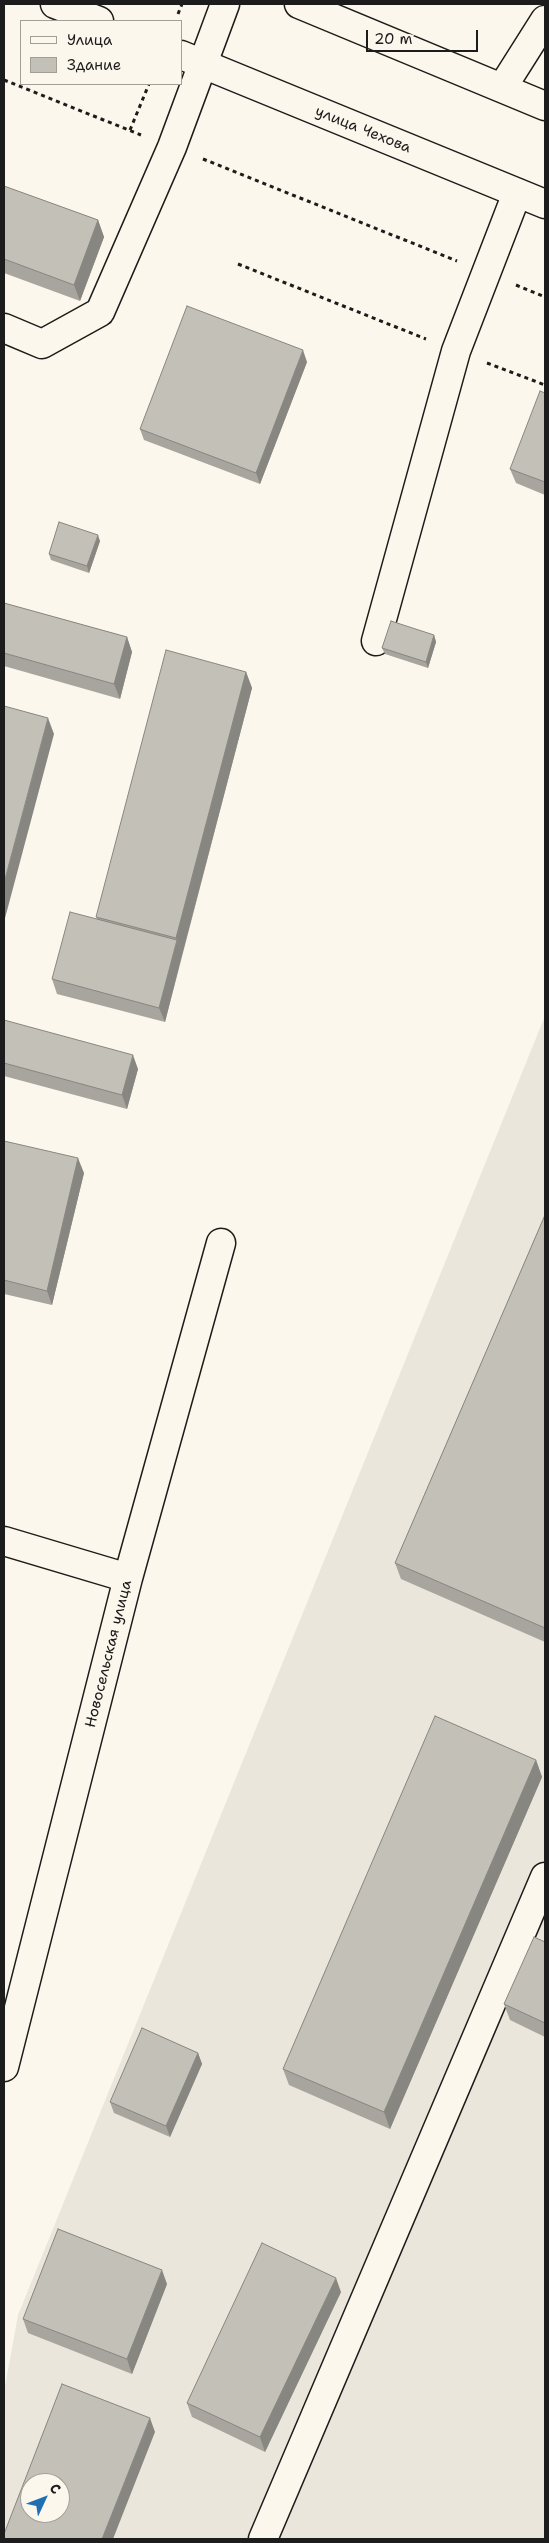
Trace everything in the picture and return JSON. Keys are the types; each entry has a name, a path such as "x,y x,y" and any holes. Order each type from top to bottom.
{"street":[{"path":"55,4 96,20"},
{"path":"4,328 42,344 100,312 172,146 192,59 225,4"},
{"path":"299,4 545,106"},
{"path":"502,88 545,20"},
{"name":"улица Чехова","path":"192,59 545,204"},
{"path":"376,641 456,351 517,192"},
{"name":"Новосельская улица","path":"4,2067 128,1578 222,1243"},
{"path":"4,1541 128,1578"},
{"path":"263,2539 545,1877"}],"path":[{"path":"178,14 182,4"},
{"path":"4,80 545,297"},
{"path":"130,130 149,85"},
{"path":"238,264 456,351 545,384"}],"shaded area":[{"path":"545,1016 545,2539 4,2539 4,2392 18,2315"}],"building":[{"path":"4,186 98,220 74,285 4,259"},
{"path":"187,306 303,350 256,473 140,429"},
{"path":"540,391 545,393 545,482 510,469"},
{"path":"59,522 98,535 87,566 49,554"},
{"path":"4,603 127,637 114,684 4,653"},
{"path":"391,621 434,635 426,662 382,648"},
{"path":"166,650 246,672 176,938 96,917"},
{"path":"4,706 48,718 4,883"},
{"path":"70,912 177,940 159,1008 52,979"},
{"path":"4,1020 133,1055 122,1095 4,1063"},
{"path":"4,1141 78,1158 47,1291 4,1280"},
{"path":"545,1215 545,1628 395,1563"},
{"path":"435,1716 536,1760 384,2112 283,2069"},
{"path":"534,1937 545,1942 545,2023 504,2004"},
{"path":"142,2028 198,2053 166,2126 110,2102"},
{"path":"58,2229 162,2270 127,2359 23,2319"},
{"path":"262,2243 336,2278 260,2437 187,2403"},
{"path":"62,2384 150,2418 102,2539 4,2539 4,2534 20,2493 20,2523 70,2523 70,2473 28,2473"}]}
